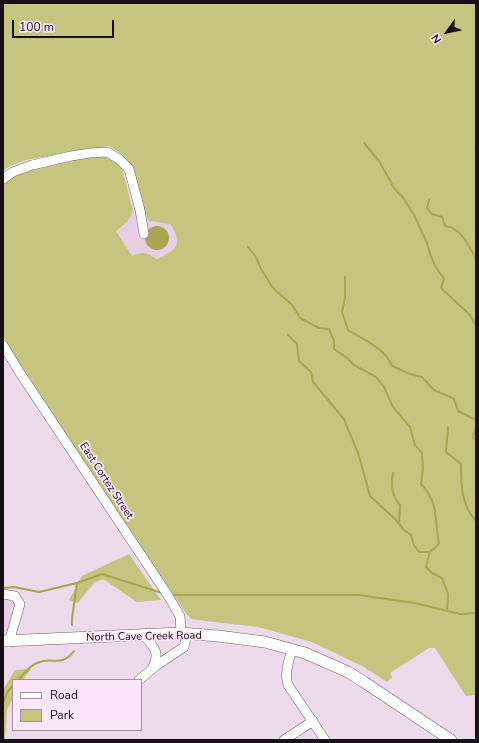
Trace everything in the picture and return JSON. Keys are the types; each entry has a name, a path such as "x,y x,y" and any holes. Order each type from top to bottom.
{"main road":[{"name":"North Cave Creek Road","path":"6,642 184,634 253,640 292,649 322,660 359,679 451,740"}],"street":[{"path":"3,179 13,172 32,165 71,156 107,152 119,159 129,169 140,210 144,234"},
{"name":"East Cortez Street","path":"3,345 20,373 167,594 180,616 184,634"},
{"path":"3,594 15,596 20,604 6,642"},
{"path":"140,679 152,668 184,647 184,634"},
{"path":"143,635 157,654 156,662 152,668"},
{"path":"292,649 288,662 287,681 326,740"},
{"path":"284,740 313,721"}],"shaded area":[{"path":"139,209 183,216 190,255 156,279 140,252 132,256 116,230 125,225 132,216 133,210"},
{"path":"157,226 166,229 169,238 166,247 157,250 148,247 145,238 148,229"},
{"path":"3,596 13,597 18,605 10,632 3,632"}],"green space":[{"path":"3,3 476,3 476,695 466,696 435,648 429,648 390,673 392,677 387,682 364,667 312,642 258,627 191,619 185,612 3,336 3,183 21,172 101,154 113,159 122,168 133,210 129,219 116,231 132,256 139,253 145,253 157,259 169,253 176,246 177,237 170,224 149,221 142,209 130,166 120,153 109,146 26,160 10,166 3,171"},
{"path":"129,554 161,600 137,602 103,579 94,583 78,603 69,600 82,576"},
{"path":"31,669 24,679 12,679 12,700 7,710 5,740 3,740 3,690 15,670"}],"waterway":[{"path":"364,143 379,161 394,188 404,199 414,215 427,243 435,266 444,279 441,288 470,315 476,326"},
{"path":"429,200 427,208 432,214 442,217 445,226 456,230 464,238 476,260"},
{"path":"248,247 256,257 261,269 273,288 292,305 300,318 319,328 329,329 334,341 334,349 354,365 376,377 384,387 393,407 410,427 415,445 422,453 423,469 421,484 427,491 434,506 439,544 430,552 426,567 432,573 442,578 448,594 447,611"},
{"path":"345,277 345,298 342,312 348,330 385,354 392,366 410,374 422,377 434,390 454,399 458,411 476,420"},
{"path":"288,335 297,344 299,361 311,372 313,382 344,419 359,456 370,496 395,519 404,530 411,535 414,545 419,552 430,552"},
{"path":"476,425 473,438 476,440"},
{"path":"448,427 446,452 461,464 463,494 467,508 476,521"},
{"path":"393,473 392,490 400,505 399,523"},
{"path":"3,588 14,587 39,592 77,583 102,574 162,593"},
{"path":"72,625 77,583"},
{"path":"170,595 358,595 415,603 460,614 476,613"},
{"path":"19,679 34,664 43,661 65,659 74,651"},
{"path":"3,703 8,691 12,687"}]}
